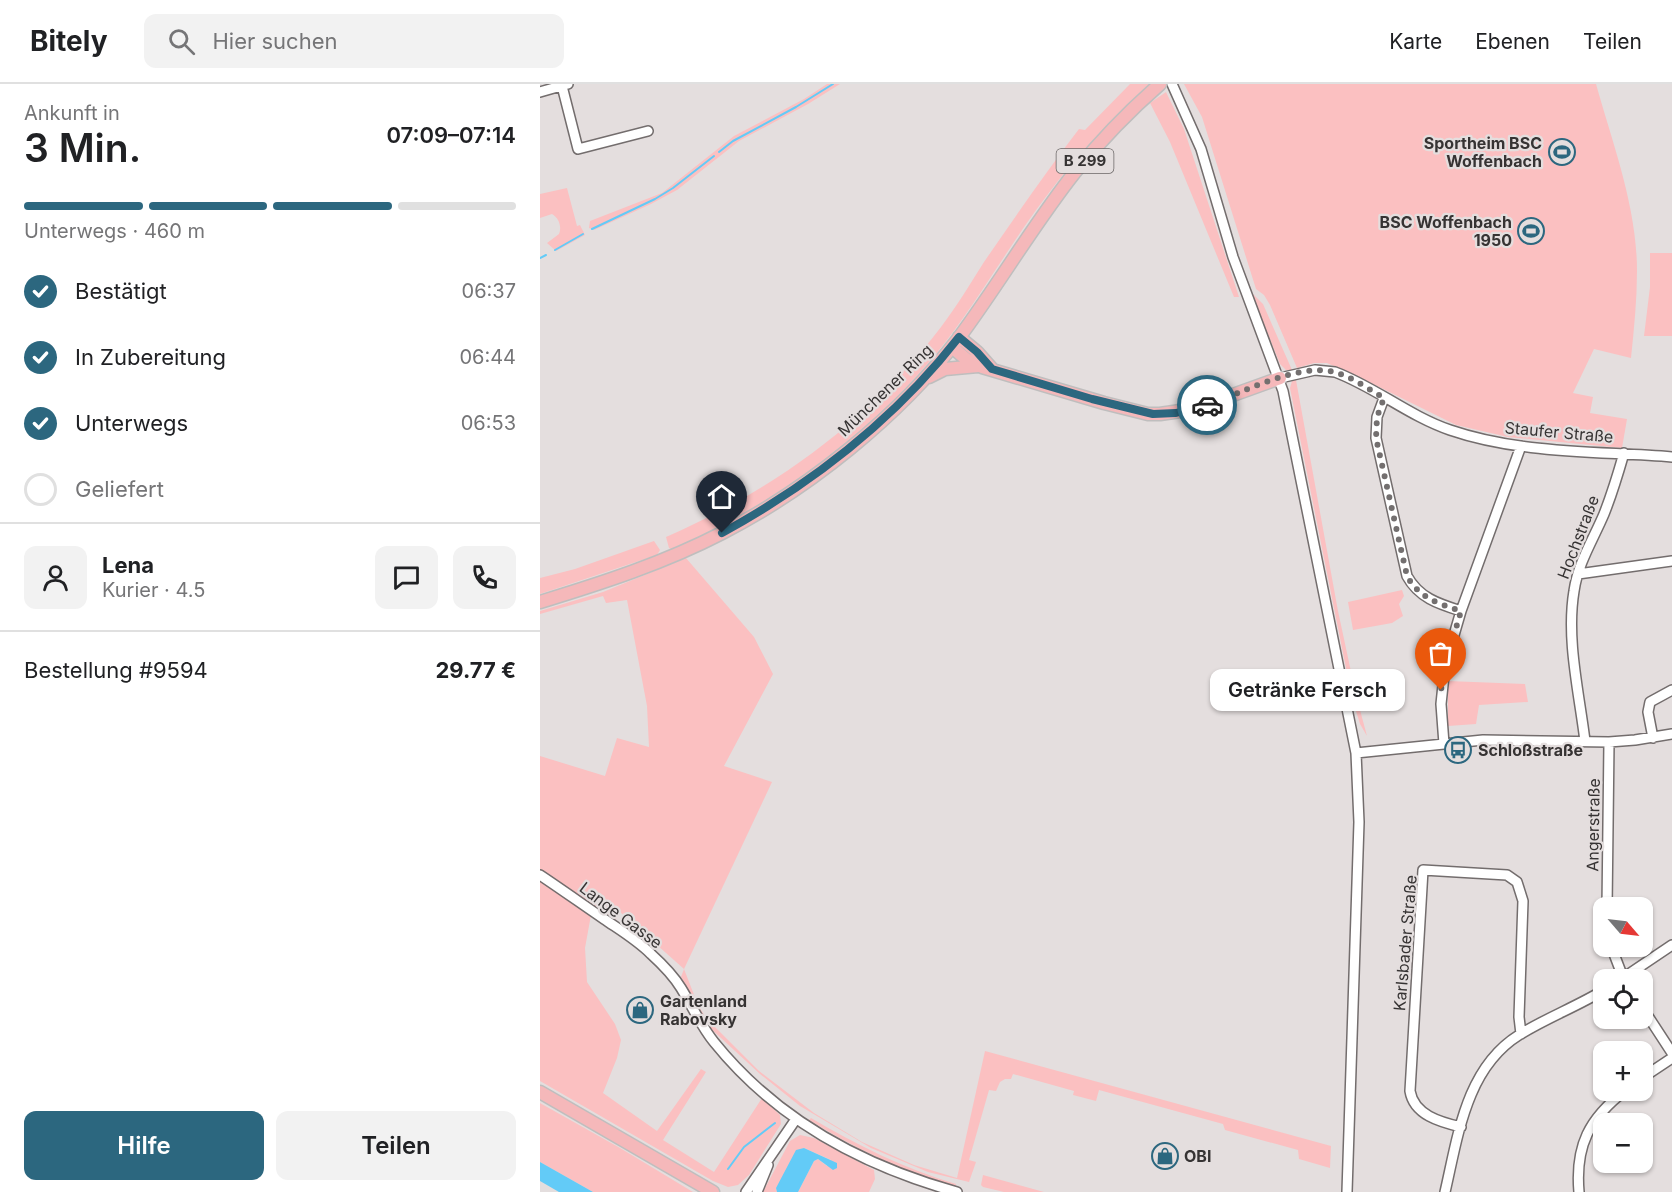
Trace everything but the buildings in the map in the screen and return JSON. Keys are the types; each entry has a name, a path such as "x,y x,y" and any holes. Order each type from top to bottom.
{"main road":[{"name":"Münchener Ring","path":"540,602 644,568 722,533 753,516 819,472 880,422 916,387 955,342 1074,173 1111,131 1160,84"},
{"path":"955,342 978,366"},
{"path":"955,342 977,352 992,369"},
{"path":"916,387 945,369 978,366 1098,401 1153,414 1168,414 1194,409 1280,378"},
{"path":"540,1092 713,1192"}],"street":[{"path":"540,92 565,85 578,149 648,131"},
{"path":"1173,86 1201,149 1239,272 1280,378 1292,428 1356,753 1359,822 1347,1192"},
{"name":"Staufer Straße","path":"1280,378 1309,371 1330,371 1347,377 1450,430 1521,446 1672,457"},
{"path":"1384,398 1377,417 1376,438 1407,576 1413,587 1422,595 1461,611"},
{"path":"1444,744 1442,682 1450,644 1521,446"},
{"name":"Hochstraße","path":"1585,741 1571,624 1574,589 1583,558 1609,501 1624,453"},
{"path":"1578,574 1672,561"},
{"path":"1653,738 1648,712 1650,702 1672,690"},
{"path":"1356,753 1483,740 1609,742 1672,734"},
{"name":"Angerstraße","path":"1607,897 1609,742"},
{"name":"Karlsbader Straße","path":"1461,1127 1439,1121 1424,1113 1412,1101 1410,1091 1423,870 1507,875 1518,882 1523,901 1519,1017 1521,1034"},
{"name":"Lange Gasse","path":"540,875 651,954 677,983 706,1032 724,1054 749,1080 796,1119 845,1149 888,1170 957,1192"},
{"path":"1637,969 1672,945"},
{"path":"1444,1192 1461,1127 1474,1089 1486,1066 1497,1052 1521,1034 1593,996"},
{"path":"1653,1024 1672,1053"},
{"path":"1653,1071 1672,1058"},
{"path":"1579,1192 1578,1167 1586,1136 1599,1114 1614,1101"},
{"path":"746,1192 796,1119"},
{"path":"757,1192 771,1154"}],"shaded area":[{"path":"827,84 840,84 739,141 677,190 594,230 589,228 590,221 662,193 734,136 804,99"},
{"path":"1130,84 1149,84 1094,139 1069,168 1031,217 951,335 902,392 865,428 805,475 725,523 673,550 669,548 666,537 745,497 782,474 851,422 883,392 941,327 1019,211 1079,129 1085,130"},
{"path":"1184,84 1596,84 1623,176 1633,223 1637,271 1635,314 1631,358 1594,349 1573,393 1593,397 1590,413 1627,419 1622,448 1508,437 1456,425 1327,363 1314,363 1297,368 1270,305 1264,295 1256,289 1202,117"},
{"path":"1166,92 1184,129 1239,297 1234,297 1170,142 1150,103"},
{"path":"567,188 577,226 580,225 585,235 556,251 547,243 559,234 559,223 552,214 540,218 540,194"},
{"path":"1650,253 1672,253 1672,336 1644,336 1650,287"},
{"path":"1251,292 1263,304 1292,370 1286,370 1280,364"},
{"path":"1296,380 1338,611 1367,736 1360,724 1352,698 1290,388 1292,381"},
{"path":"654,541 660,550 657,555 540,594 540,578 575,569"},
{"path":"686,558 754,637 773,674 724,766 772,782 684,969 620,912 614,922 540,871 540,756 605,776 617,738 649,747 647,706 627,600 606,603 603,596 540,614 540,611 603,592"},
{"path":"1402,590 1404,596 1399,604 1403,616 1392,623 1353,630 1348,602"},
{"path":"1448,681 1525,684 1528,702 1479,705 1476,724 1448,726"},
{"path":"540,881 591,915 585,948 587,982 615,1024 621,1040 617,1058 603,1093 657,1131 701,1069 706,1072 663,1140 714,1172 762,1098 780,1115 781,1124 749,1175 738,1185 728,1187 713,1181 540,1081"},
{"path":"684,969 698,1005 706,1018 759,1071 814,1113 862,1142 914,1165 957,1178 985,1051 1331,1146 1330,1168 1299,1159 1298,1150 1225,1130 1223,1124 1099,1090 1096,1101 1073,1095 1074,1091 1013,1074 1011,1079 1000,1082 996,1091 989,1090 969,1160 976,1162 969,1182 928,1172 871,1148 800,1106 760,1074 708,1026 681,977"},
{"path":"540,1103 693,1192 593,1192 540,1162"},
{"path":"811,1118 881,1155 917,1171 956,1184 955,1187 917,1174 862,1150 826,1131 809,1120"},
{"path":"800,1135 814,1138 874,1170 875,1179 869,1192 798,1192 814,1161 818,1159 827,1166 831,1160 804,1148 776,1188 777,1192 763,1192 790,1141"},
{"path":"983,1175 1044,1192 1004,1192 983,1187 981,1185"}],"water":[{"path":"804,1148 837,1163 837,1168 833,1170 818,1159 814,1161 798,1192 777,1192 776,1188 796,1150"},
{"path":"540,1162 593,1192 559,1192 540,1181"}],"waterway":[{"path":"719,152 733,141 833,84"},
{"path":"592,229 655,199 714,156"},
{"path":"555,250 583,234"},
{"path":"540,258 546,255"},
{"path":"728,1169 744,1147 775,1123"}],"way so far":[{"path":"1207,405 1280,378 1316,370 1341,374 1384,398 1377,417 1376,438 1407,576 1413,587 1422,595 1461,611 1450,644 1441,690"}],"place":[{"name":"Sportheim BSC Woffenbach","path":"1562,152"},
{"name":"BSC Woffenbach 1950","path":"1531,231"},
{"name":"Getränke Fersch","path":"1441,690"},
{"name":"Schloßstraße","path":"1458,750"},
{"name":"Gartenland Rabovsky","path":"640,1010"},
{"name":"OBI","path":"1165,1156"}],"route":[{"path":"722,533 781,499 846,451 916,387 959,337 992,369 1026,381 1153,414 1176,413 1207,405"}]}
